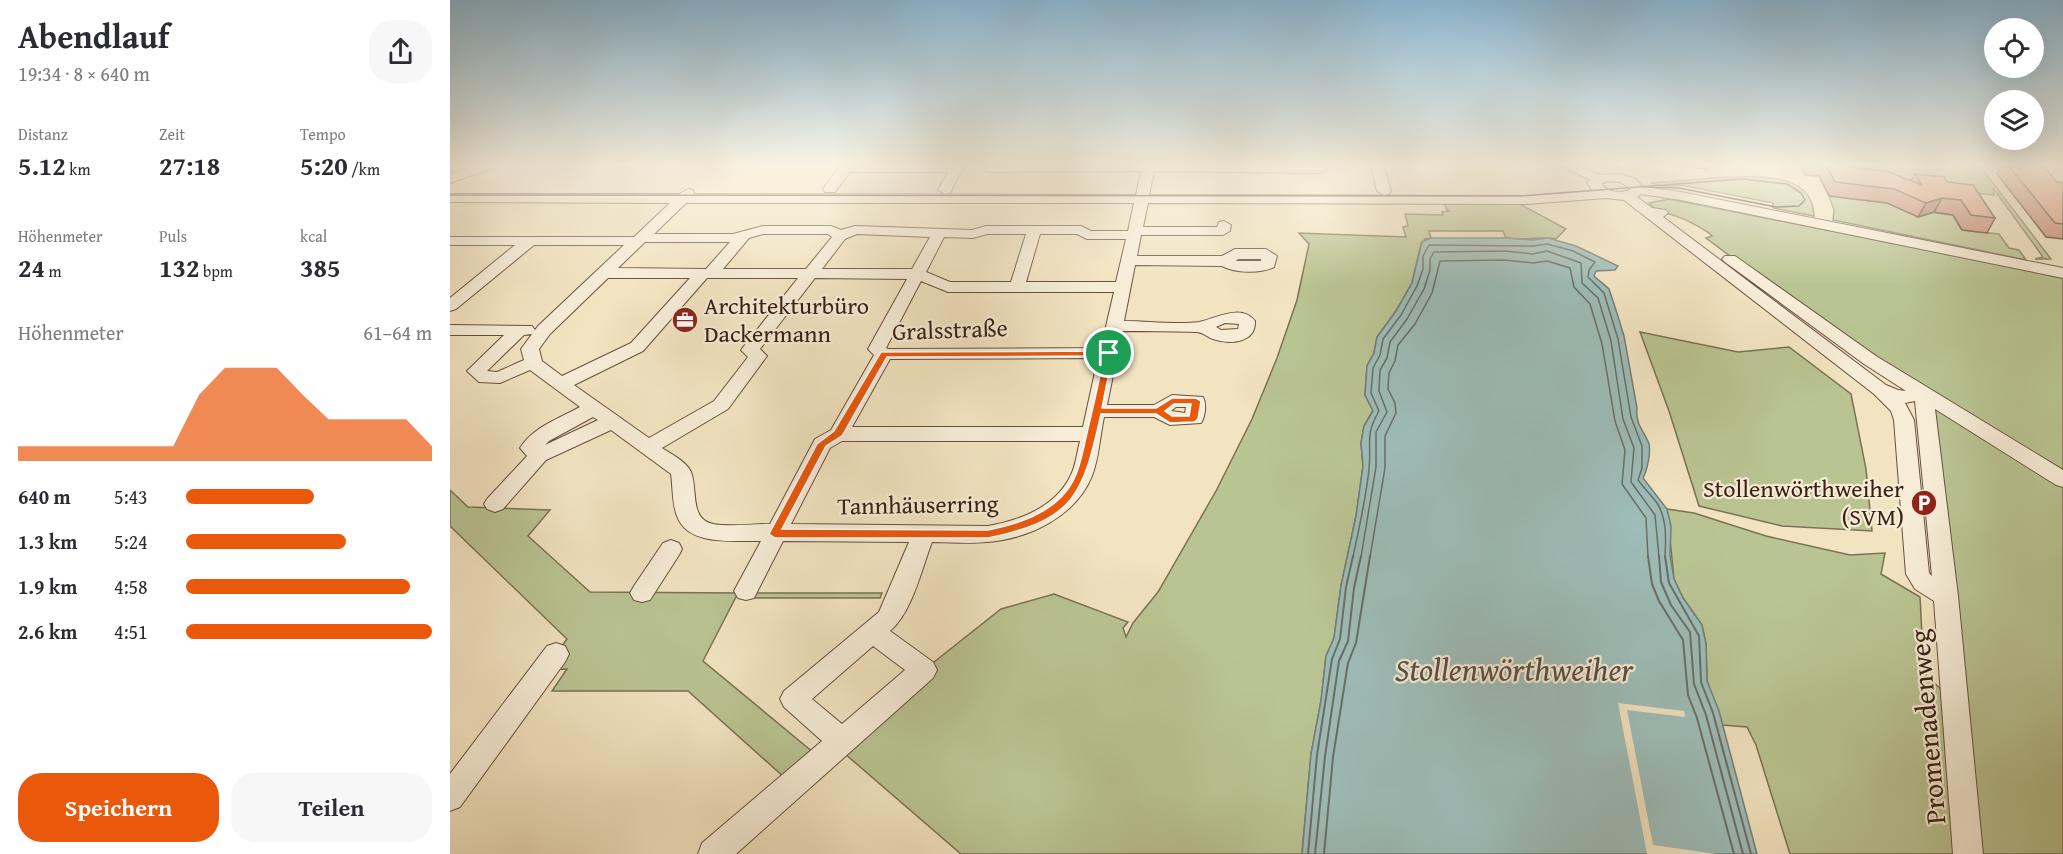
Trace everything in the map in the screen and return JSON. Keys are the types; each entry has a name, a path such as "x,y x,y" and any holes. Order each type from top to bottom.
{"street":[{"path":"520,330 476,371 485,378 500,377 533,362 530,349 544,330 675,205"},
{"name":"Tannhäuserring","path":"533,362 681,472 687,515 696,526 712,532 923,535 1002,532 1046,515 1064,501 1077,484 1085,465 1141,205"},
{"path":"1642,205 1648,212 1879,389 1902,398 1913,397 1921,392"},
{"path":"1726,205 2063,273"},
{"path":"1648,212 1673,217 1847,345 2063,480"},
{"path":"648,447 721,405 758,356 750,350 808,273 816,267 840,236 855,230 973,234 986,230 1081,230 1087,235 1223,231 1224,225"},
{"path":"450,241 733,238 762,230 831,230 840,236"},
{"path":"1017,287 1034,231"},
{"path":"884,354 877,349 939,233"},
{"path":"561,384 637,347 744,235"},
{"path":"450,306 530,241"},
{"path":"1705,256 1726,256"},
{"path":"1128,260 1225,261"},
{"path":"603,273 917,274 948,287 1123,287"},
{"path":"1115,326 1204,327"},
{"path":"452,331 544,330"},
{"name":"Gralsstraße","path":"838,434 884,354 1109,353"},
{"name":"Promenadenweg","path":"1879,389 1899,408 1904,420 1918,574 1923,582 1946,596"},
{"name":"Promenadenweg","path":"1921,392 1924,399 1946,596 1968,854"},
{"path":"538,455 530,448 542,436 594,408"},
{"path":"1097,411 1158,411"},
{"path":"495,504 538,455 571,442 612,421"},
{"name":"Tannhäuserring","path":"746,591 822,444 838,434"},
{"path":"838,434 1092,434"},
{"path":"842,741 793,699 874,633 894,610 923,535"},
{"path":"642,594 671,549"},
{"path":"728,849 842,741 924,670 874,633"},
{"path":"450,797 556,654"}],"green space":[{"path":"1445,205 1521,205 1566,229 1556,239 1506,238 1503,231 1429,231 1431,238 1425,239 1421,244 1412,283 1396,311 1377,337 1374,353 1367,366 1365,395 1373,410 1364,426 1361,443 1363,466 1356,516 1341,586 1334,638 1326,656 1321,701 1311,754 1302,854 961,854 837,747 924,670 1001,609 1054,594 1128,622 1123,628 1126,637 1133,623 1158,592 1216,491 1252,419 1277,358 1297,300 1309,244 1299,233 1406,237 1403,227 1408,226 1405,214 1443,215 1442,212 1450,211"},
{"path":"1651,205 1699,205 2063,277 2063,854 1973,854 1928,400 1936,397 1775,290 1706,238 1712,236 1709,233 1680,218 1648,209 1654,208"},
{"path":"1773,205 1812,205 1814,216 1773,208"},
{"path":"1832,205 1901,205 1919,211 1953,215 1962,230 1999,234 2009,248 2019,250 2026,260 1833,220"},
{"path":"2005,205 2010,205 2051,259 2035,259 2043,257"},
{"path":"1640,332 1738,352 1789,347 1851,394 1866,469 1872,531 1782,526 1699,506 1669,411"},
{"path":"450,490 468,507 550,510 528,536 590,592 738,593 703,661 814,753 785,778 688,691 552,691 567,669 544,670 567,639 450,526"},
{"path":"1667,509 1694,513 1766,536 1850,555 1885,553 1881,574 1920,597 1924,673 1949,697 1959,854 1790,854 1756,745 1747,727 1722,725 1707,681 1706,644 1702,625 1683,598 1674,579"},
{"path":"751,593 882,593 880,598 748,598"}],"water":[{"name":"Stollenwörthweiher","path":"1431,238 1533,240 1548,238 1576,246 1618,266 1615,270 1596,271 1594,276 1609,289 1624,336 1637,419 1649,444 1648,461 1643,478 1667,509 1671,526 1670,555 1674,579 1683,598 1702,625 1706,644 1707,681 1719,711 1757,854 1302,854 1311,754 1321,701 1326,656 1334,638 1341,586 1356,516 1363,466 1361,443 1364,426 1373,411 1365,395 1367,366 1374,353 1377,337 1396,311 1412,283 1422,242"}],"pier":[{"path":"1618,703 1684,711 1685,717 1627,710 1653,845 1716,854 1647,854"}],"building":[{"path":"1964,205 1986,205 1995,218 1971,215"},
{"path":"2040,205 2063,205 2063,224 2055,223"}],"tram line":[{"path":"1765,205 1776,207 1800,205"}],"place":[{"name":"Architekturbüro Dackermann","path":"685,320"},
{"name":"Stollenwörthweiher (SVM)","path":"1924,503"}],"route":[{"path":"1109,353 884,354 838,434 822,444 775,534 988,534 1017,528 1046,515 1064,501 1082,475 1097,411 1158,411 1170,419 1194,419 1196,401 1172,401 1158,411 1097,411 1109,353"}]}
